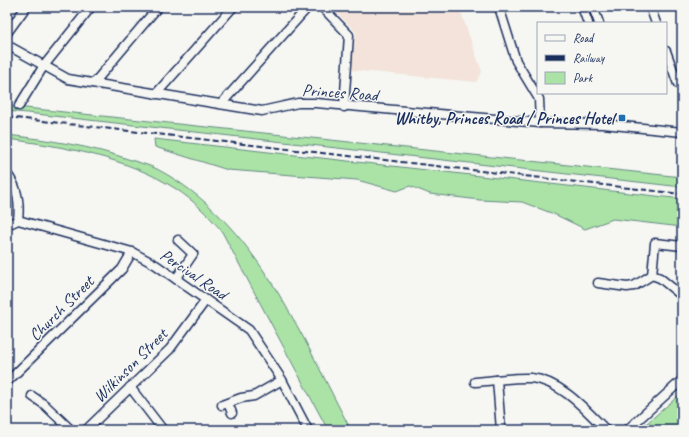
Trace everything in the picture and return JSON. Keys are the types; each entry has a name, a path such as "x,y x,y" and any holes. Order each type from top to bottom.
{"street":[{"path":"7,33 26,7"},
{"path":"19,106 43,66 90,7"},
{"path":"94,83 158,7"},
{"path":"156,94 233,7"},
{"path":"221,104 308,7"},
{"path":"322,7 349,35 344,107"},
{"path":"499,7 516,61 539,99 540,123"},
{"path":"582,7 588,22"},
{"path":"592,7 599,22"},
{"path":"650,7 656,22"},
{"name":"Princes Road","path":"7,45 68,79 262,111 298,103 540,123 603,124 682,132"},
{"path":"667,54 678,84"},
{"path":"7,225 18,220 18,198 9,176"},
{"name":"Percival Road","path":"18,220 132,252 156,265 249,330 282,380 308,430"},
{"path":"176,279 193,254 178,240"},
{"path":"652,275 655,243 682,246"},
{"name":"Church Street","path":"7,382 122,268 132,252"},
{"path":"598,283 627,287 634,286 652,275"},
{"path":"652,275 660,278 682,296"},
{"name":"Wilkinson Street","path":"86,430 170,349 206,300"},
{"path":"475,382 530,378 541,380 556,387 579,403 606,430"},
{"path":"232,413 225,404 254,396 282,380"},
{"path":"497,380 501,430"},
{"path":"627,430 658,400 682,380"},
{"path":"130,387 163,430"},
{"path":"32,396 46,405 70,430"}],"shaded area":[{"path":"331,7 459,7 482,72 476,82 351,70 356,32"}],"green space":[{"path":"7,106 682,177 682,187 7,111"},
{"path":"7,135 70,144 116,155 157,169 192,191 222,218 249,250 272,284 294,320 351,430 328,430 221,230 206,213 176,189 158,178 138,169 94,155 50,145 7,139"},
{"path":"154,139 682,199 682,227 613,219 585,229 554,214 522,202 480,200 430,194 410,186 397,191 357,180 228,170 155,147"},
{"path":"682,392 682,430 639,430 677,397"}],"railway":[{"path":"7,117 682,194"}],"place":[{"name":"Whitby, Princes Road / Princes Hotel","path":"622,118"}]}
